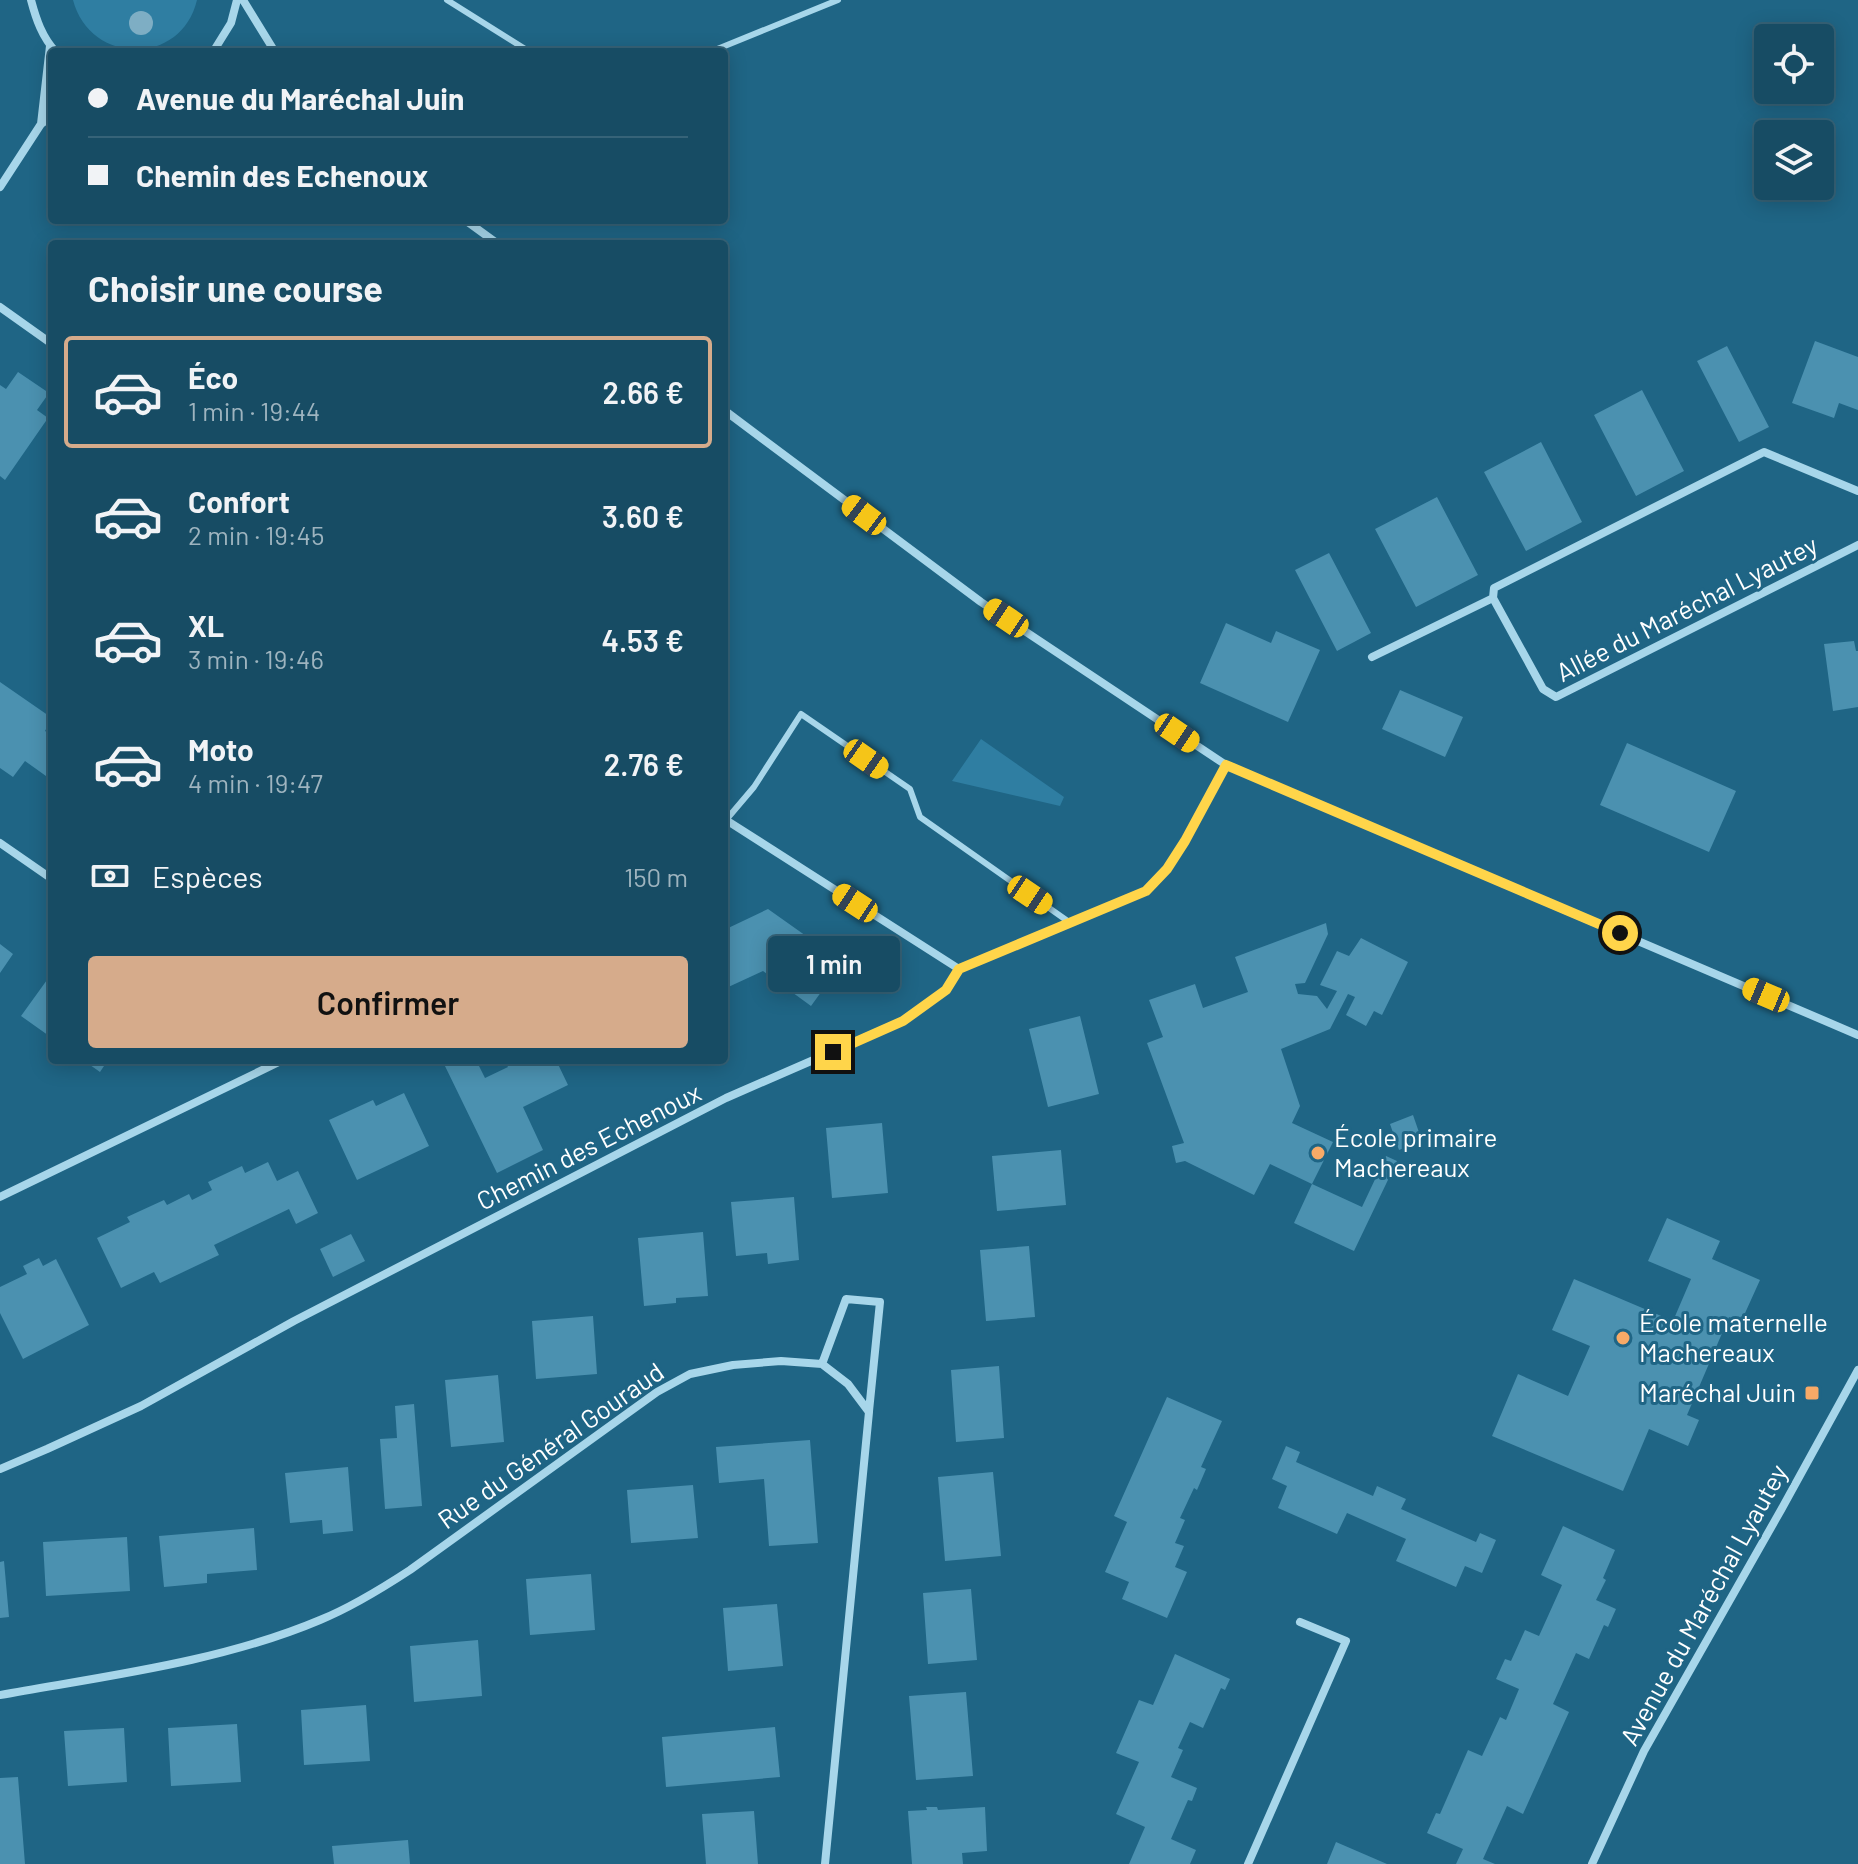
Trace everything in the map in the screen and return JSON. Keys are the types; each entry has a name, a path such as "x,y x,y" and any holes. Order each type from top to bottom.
{"street":[{"path":"31,0 36,22 52,48"},
{"path":"215,48 231,23 237,0"},
{"path":"243,0 273,48"},
{"path":"41,124 48,80"},
{"path":"0,187 41,124 48,119"},
{"path":"470,224 492,240"},
{"path":"0,307 48,341"},
{"path":"728,413 981,602 1226,765 1858,1035"},
{"path":"1372,657 1493,598 1494,588 1764,452 1858,491"},
{"name":"Allée du Maréchal Lyautey","path":"1493,598 1543,689 1556,697 1858,545"},
{"name":"Chemin des Echenoux","path":"0,1469 141,1406 294,1321 726,1098 903,1021 946,990 959,969 1146,891 1167,869 1185,841 1226,765"},
{"path":"728,822 959,969"},
{"path":"0,843 48,876"},
{"path":"0,1197 275,1064"},
{"path":"825,1864 880,1302 846,1299 822,1364 848,1384 869,1412"},
{"name":"Rue du Général Gouraud","path":"0,1695 202,1658 319,1621 410,1570 657,1392 690,1374 733,1365 781,1361 822,1364"},
{"name":"Avenue du Maréchal Lyautey","path":"1592,1864 1644,1751 1858,1370"},
{"path":"1248,1864 1346,1641 1300,1622"}],"lane":[{"path":"447,0 524,48"},
{"path":"720,48 838,0"},
{"path":"728,817 754,787 801,714 910,789 920,817 1069,922"}],"shaded area":[{"path":"73,0 197,0 188,22 173,37 155,47 115,46 97,37 83,21"},
{"path":"981,739 1064,797 1060,806 952,781"}],"building":[{"path":"1815,341 1858,357 1858,410 1839,403 1834,418 1792,403"},
{"path":"1727,346 1769,427 1739,442 1697,361"},
{"path":"18,372 48,392 37,410 48,418 5,480 0,476 0,385 6,389"},
{"path":"1642,390 1684,471 1636,496 1594,415"},
{"path":"1541,442 1582,522 1526,551 1484,472"},
{"path":"1437,497 1478,575 1416,607 1375,529"},
{"path":"1329,553 1371,633 1337,651 1295,570"},
{"path":"1226,623 1271,643 1276,631 1320,650 1288,722 1200,683"},
{"path":"1854,641 1858,651 1858,707 1833,711 1824,644"},
{"path":"0,682 48,715 45,731 48,733 48,773 46,776 25,761 13,777 0,768"},
{"path":"1400,690 1463,717 1445,757 1382,729"},
{"path":"1627,743 1736,791 1709,852 1600,805"},
{"path":"768,909 816,943 813,946 840,966 811,1006 763,971 728,987 728,928"},
{"path":"1326,923 1328,934 1305,983 1295,984 1298,994 1317,996 1327,1009 1337,991 1320,985 1337,951 1349,956 1361,938 1408,962 1382,1015 1374,1011 1366,1026 1346,1015 1355,997 1348,994 1330,1029 1281,1049 1300,1106 1292,1123 1333,1142 1312,1184 1270,1164 1254,1195 1185,1161 1176,1163 1172,1146 1184,1143 1147,1043 1163,1037 1149,1000 1195,984 1203,1008 1248,992 1235,957"},
{"path":"0,944 13,954 0,973"},
{"path":"48,979 48,1035 21,1016"},
{"path":"1080,1016 1099,1094 1048,1107 1029,1029"},
{"path":"89,1064 105,1064 100,1072"},
{"path":"444,1064 478,1064 485,1078 508,1067 506,1064 558,1064 568,1085 523,1107 543,1150 497,1173"},
{"path":"404,1093 429,1146 357,1180 329,1120 373,1100 376,1106"},
{"path":"1413,1115 1422,1141 1399,1150 1390,1124"},
{"path":"882,1123 888,1193 832,1198 826,1128"},
{"path":"1061,1150 1066,1205 997,1211 992,1156"},
{"path":"1386,1156 1397,1161 1354,1251 1294,1223 1312,1184 1362,1207"},
{"path":"268,1162 277,1181 298,1171 318,1213 296,1224 289,1209 214,1245 219,1255 160,1283 154,1272 121,1288 97,1238 130,1222 127,1217 164,1200 167,1205 189,1194 192,1200 212,1190 208,1182 242,1166 245,1173"},
{"path":"794,1197 799,1260 768,1264 767,1253 736,1256 731,1202"},
{"path":"1667,1218 1720,1241 1712,1259 1760,1280 1741,1322 1729,1317 1687,1415 1699,1420 1688,1446 1649,1429 1623,1491 1492,1436 1518,1374 1568,1396 1590,1346 1552,1330 1574,1279 1673,1321 1691,1279 1648,1261"},
{"path":"703,1232 708,1296 676,1298 676,1303 644,1306 638,1238"},
{"path":"351,1234 365,1261 333,1277 320,1249"},
{"path":"1029,1246 1035,1317 986,1321 980,1250"},
{"path":"39,1258 43,1266 56,1259 89,1325 23,1359 0,1313 0,1287 27,1274 23,1266"},
{"path":"593,1316 597,1374 536,1379 532,1321"},
{"path":"999,1366 1004,1438 956,1442 951,1370"},
{"path":"498,1375 504,1442 451,1447 445,1380"},
{"path":"1167,1397 1222,1421 1201,1467 1206,1469 1197,1490 1194,1488 1180,1518 1185,1520 1175,1543 1184,1546 1175,1567 1187,1572 1167,1618 1122,1599 1129,1582 1105,1572 1127,1522 1114,1516"},
{"path":"414,1404 422,1506 385,1509 380,1439 397,1438 395,1406"},
{"path":"810,1440 818,1543 769,1546 764,1479 719,1483 716,1447"},
{"path":"1286,1446 1300,1452 1296,1462 1373,1496 1377,1486 1406,1499 1401,1509 1476,1542 1480,1533 1496,1540 1482,1573 1465,1566 1456,1587 1396,1561 1406,1539 1347,1513 1337,1534 1278,1508 1287,1486 1272,1479"},
{"path":"348,1467 353,1531 323,1534 322,1520 290,1523 285,1473"},
{"path":"993,1472 1001,1556 945,1561 938,1477"},
{"path":"693,1485 698,1538 631,1543 627,1490"},
{"path":"1563,1526 1615,1550 1596,1600 1616,1609 1608,1627 1604,1625 1589,1659 1576,1653 1553,1704 1569,1712 1523,1814 1507,1806 1483,1859 1495,1864 1456,1864 1463,1849 1427,1833 1436,1813 1440,1814 1468,1750 1482,1756 1500,1717 1506,1720 1519,1689 1496,1679 1505,1659 1511,1661 1525,1630 1539,1636 1562,1585 1541,1575"},
{"path":"254,1528 257,1570 207,1574 207,1583 164,1587 159,1536"},
{"path":"127,1537 130,1591 46,1596 43,1542"},
{"path":"4,1561 9,1617 0,1618 0,1562"},
{"path":"591,1574 595,1630 530,1635 526,1579"},
{"path":"971,1589 977,1660 928,1664 923,1593"},
{"path":"777,1604 783,1666 728,1671 723,1608"},
{"path":"478,1640 482,1696 414,1702 410,1646"},
{"path":"1175,1654 1230,1679 1225,1690 1221,1688 1203,1728 1190,1722 1178,1748 1183,1750 1171,1777 1197,1788 1192,1801 1188,1800 1171,1839 1196,1850 1190,1864 1129,1864 1145,1827 1116,1814 1139,1762 1116,1753 1139,1700 1153,1705"},
{"path":"966,1692 973,1776 916,1780 909,1696"},
{"path":"366,1705 370,1761 304,1765 301,1710"},
{"path":"237,1724 241,1782 171,1786 168,1728"},
{"path":"775,1727 780,1777 666,1787 662,1737"},
{"path":"124,1728 127,1782 68,1786 64,1731"},
{"path":"18,1777 25,1864 0,1864 0,1778"},
{"path":"926,1807 937,1807 938,1810 985,1807 987,1851 962,1853 963,1864 912,1864 908,1811 927,1810"},
{"path":"754,1811 758,1864 706,1864 702,1814"},
{"path":"408,1840 410,1864 334,1864 332,1846"},
{"path":"1336,1842 1387,1864 1327,1864"}],"place":[{"name":"École primaire Machereaux","path":"1318,1153"},
{"name":"École maternelle Machereaux","path":"1623,1338"},
{"name":"Maréchal Juin","path":"1812,1393"}],"route":[{"path":"833,1052 903,1021 946,990 959,969 1146,891 1167,869 1185,841 1226,765 1620,933"}]}
